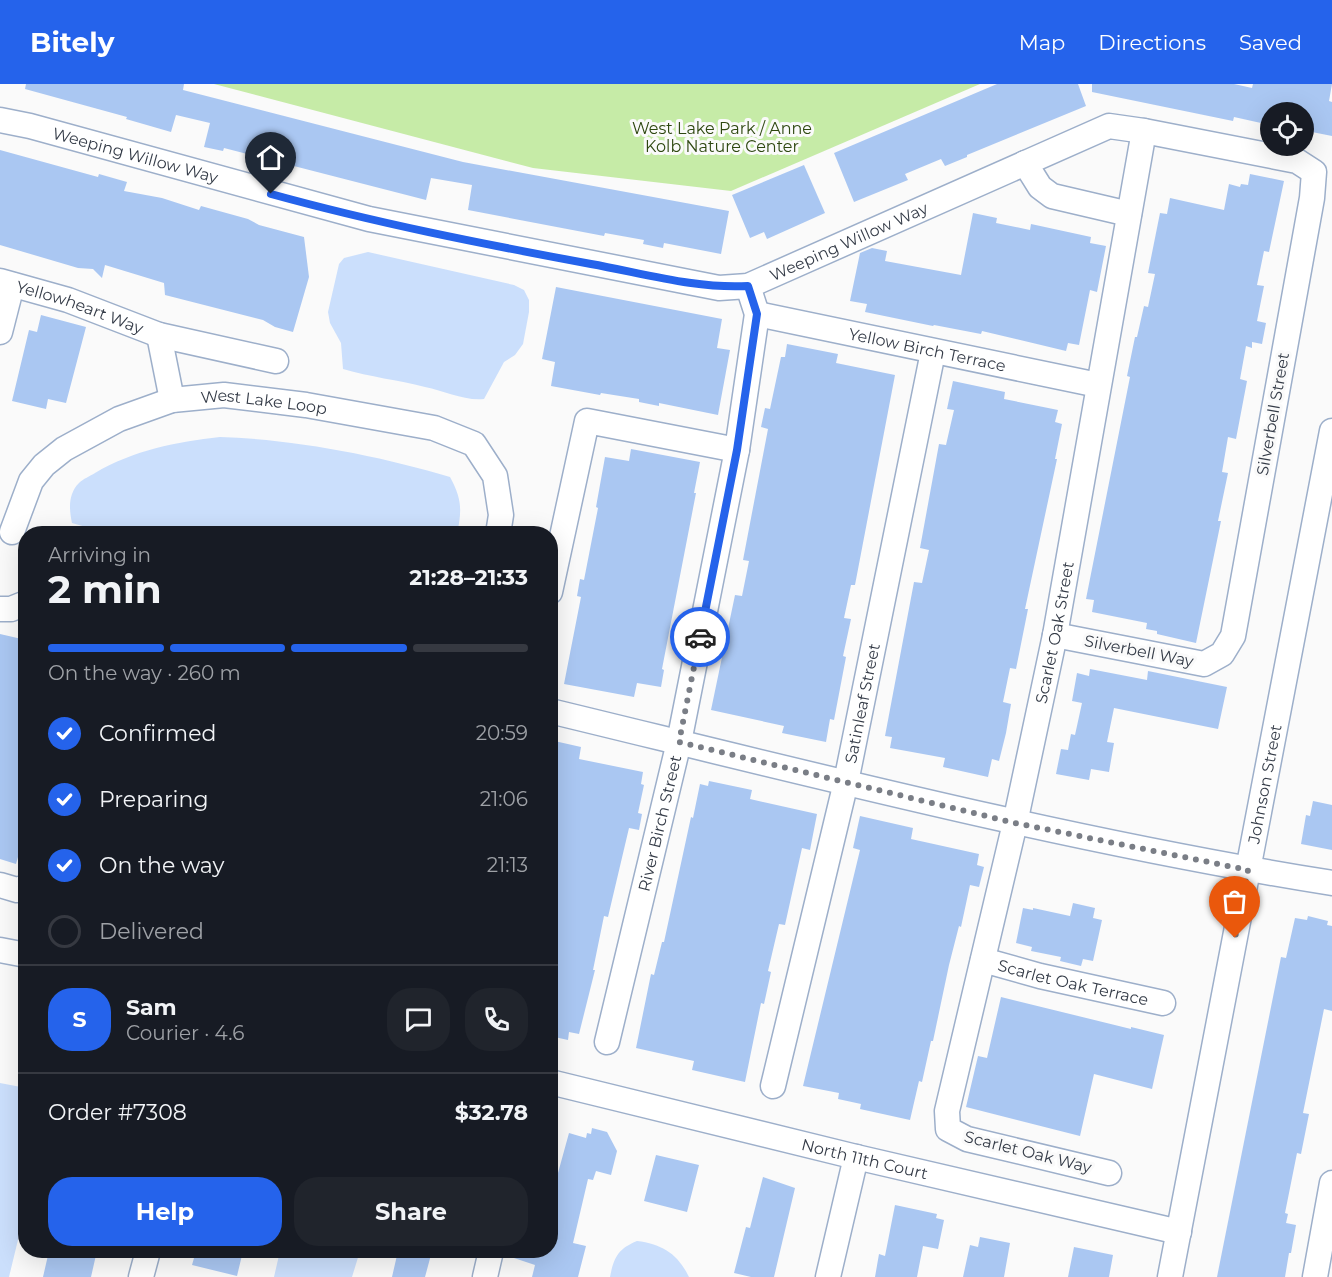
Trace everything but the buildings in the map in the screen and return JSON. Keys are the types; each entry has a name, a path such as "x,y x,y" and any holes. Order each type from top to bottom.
{"street":[{"name":"Weeping Willow Way","path":"0,120 30,126 369,219 719,288 748,286 1109,126 1297,160 1314,172"},
{"name":"Scarlet Oak Street","path":"948,1129 947,1111 1015,823 1054,635 1144,131"},
{"path":"1025,163 1040,187 1052,196 1129,214"},
{"name":"Silverbell Street","path":"1222,654 1233,636 1312,198 1314,172"},
{"path":"0,332 6,283"},
{"name":"Yellowheart Way","path":"6,283 68,300 159,334 276,361"},
{"name":"River Birch Street","path":"607,1042 679,742 737,450 757,314 748,286"},
{"name":"Yellow Birch Terrace","path":"757,314 1098,385"},
{"name":"Yellowheart Way","path":"159,334 172,400"},
{"name":"Satinleaf Street","path":"773,1086 846,782 933,352"},
{"name":"West Lake Loop","path":"13,534 31,481 44,465 64,449 119,419 172,400 224,395 306,405 434,428 474,444 495,476 501,515 499,526"},
{"path":"558,555 587,421 737,450"},
{"name":"Johnson Street","path":"1170,1277 1332,431"},
{"path":"0,609 18,606"},
{"name":"Silverbell Way","path":"1054,635 1204,664 1222,654"},
{"path":"558,713 1015,823 1248,870 1332,883"},
{"path":"0,885 18,890"},
{"path":"0,950 18,953"},
{"name":"Scarlet Oak Terrace","path":"983,960 1040,976 1163,1003"},
{"name":"North 11th Court","path":"558,1084 855,1157 1179,1232"},
{"name":"Scarlet Oak Way","path":"948,1129 967,1139 1109,1173"},
{"path":"828,1277 855,1157"},
{"path":"1315,1277 1332,1183"},
{"path":"141,1277 146,1258"},
{"path":"485,1277 489,1258"}],"green space":[{"name":"West Lake Park / Anne Kolb Nature Center","path":"214,84 980,84 731,191 533,168"}],"water":[{"path":"368,252 514,285 524,290 529,300 529,312 523,344 515,355 504,362 484,399 462,397 343,369 341,343 330,323 328,312 339,264 344,258"},
{"path":"220,437 277,441 395,462 450,477 460,505 458,526 82,526 72,523 71,497 75,487 81,482 125,458 187,442"},
{"path":"0,1083 18,1086 18,1240 9,1277 0,1277"},
{"path":"637,1241 662,1248 674,1256 689,1277 610,1277 618,1254 625,1247"},
{"path":"278,1258 358,1258 352,1277 274,1277"}],"way so far":[{"path":"700,637 679,742 1015,823 1248,870 1235,938"}],"route":[{"path":"271,194 369,219 554,257 719,288 748,286 757,314 737,450 700,637"}]}
